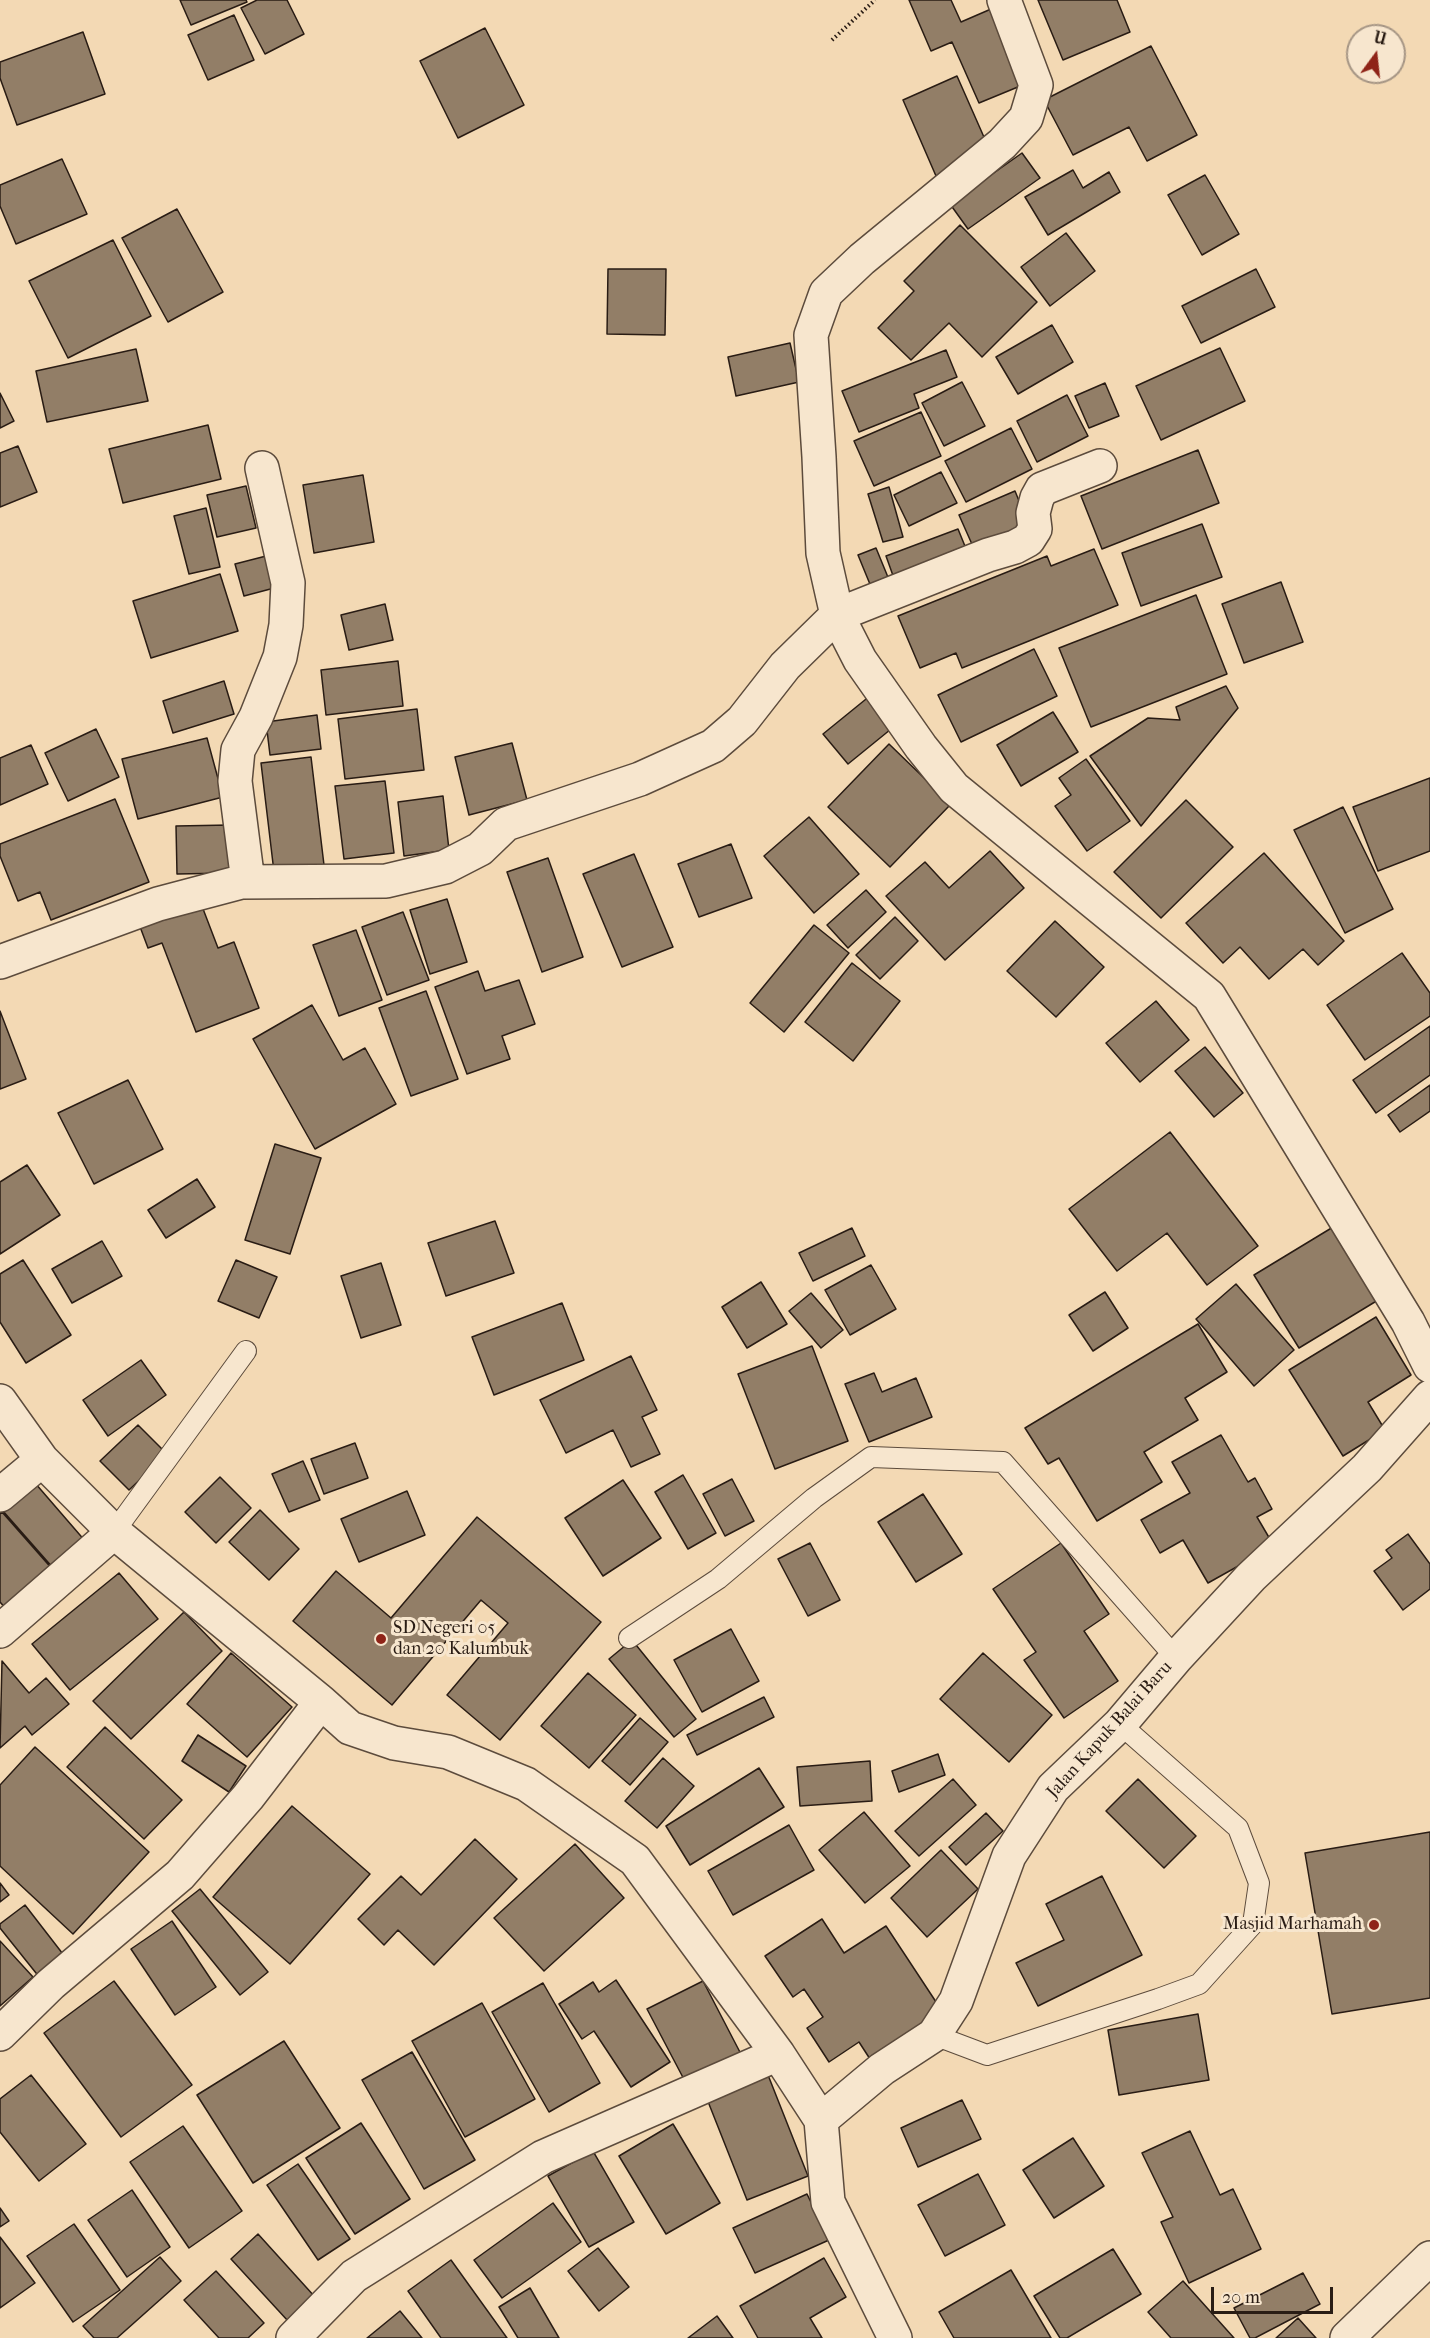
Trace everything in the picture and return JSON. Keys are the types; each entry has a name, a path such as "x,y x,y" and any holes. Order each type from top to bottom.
{"street":[{"path":"1004,0 1036,85 1026,118 1002,144 862,259 826,293 811,335 823,553 837,615 860,660 921,747 954,788 1209,996 1408,1322 1430,1366"},
{"path":"0,962 158,903 248,882 386,881 445,867 480,849 506,824 640,779 713,746 742,721 785,666 837,615 1028,540 1035,529 1034,513 1037,498 1042,489 1100,466"},
{"path":"248,882 235,781 238,750 256,717 280,657 286,625 288,583 262,468"},
{"name":"Jalan Kapuk Balai Baru","path":"821,2120 882,2069 934,2035 956,2001 1008,1857 1053,1788 1120,1724 1176,1658 1251,1577 1367,1468 1430,1396"},
{"path":"0,1401 42,1460 114,1532 350,1728 394,1743 448,1752 526,1784 635,1860 778,2054 821,2120 828,2202 891,2337"},
{"path":"0,1495 42,1460"},
{"path":"0,1631 114,1532"},
{"path":"0,2034 51,1984 180,1875 248,1797 321,1702"},
{"path":"293,2338 354,2276 543,2157 778,2054"},
{"path":"1347,2338 1430,2258"}],"lane":[{"path":"114,1532 246,1351"},
{"path":"629,1638 718,1579 814,1498 870,1457 937,1459 1003,1462 1176,1658"},
{"path":"934,2035 987,2055 1158,1999 1199,1984 1253,1924 1259,1882 1238,1828 1120,1724"}],"path":[{"path":"832,40 875,0"}],"building":[{"path":"180,0 246,0 247,2 191,25"},
{"path":"257,0 287,0 304,34 265,54 241,8"},
{"path":"909,0 951,0 961,22 998,6 1030,82 979,103 952,42 931,51"},
{"path":"1038,0 1117,0 1130,32 1063,60"},
{"path":"234,15 254,60 208,80 188,35"},
{"path":"485,28 524,105 458,138 420,61"},
{"path":"83,32 105,94 17,125 0,78 0,62"},
{"path":"1151,46 1197,135 1147,161 1129,127 1073,155 1044,100"},
{"path":"957,76 991,153 936,176 903,100"},
{"path":"1022,153 1040,178 968,229 950,204"},
{"path":"62,159 87,214 16,244 0,206 0,185"},
{"path":"1073,170 1083,188 1109,172 1120,192 1048,235 1025,197"},
{"path":"1205,175 1239,234 1202,255 1168,195"},
{"path":"177,209 223,292 168,322 122,238"},
{"path":"960,225 1037,302 982,357 949,323 911,360 878,328 914,291 904,281"},
{"path":"1066,233 1095,271 1050,306 1021,267"},
{"path":"113,240 151,316 68,358 29,281"},
{"path":"608,269 666,269 665,335 607,334"},
{"path":"1256,269 1275,307 1201,343 1182,306"},
{"path":"1052,325 1073,362 1018,394 996,357"},
{"path":"790,343 799,382 736,396 728,357"},
{"path":"1220,348 1245,401 1161,440 1136,386"},
{"path":"136,349 148,401 47,422 36,371"},
{"path":"946,350 957,377 914,394 919,408 859,432 842,391"},
{"path":"962,382 985,426 944,446 922,403"},
{"path":"1105,383 1119,416 1089,428 1075,396"},
{"path":"0,393 14,421 0,428"},
{"path":"1067,395 1088,436 1037,462 1017,421"},
{"path":"921,412 941,456 874,486 854,441"},
{"path":"208,425 221,479 123,503 109,449"},
{"path":"1011,428 1032,469 966,502 945,461"},
{"path":"18,446 37,492 0,507 0,453"},
{"path":"1198,450 1219,503 1102,549 1081,496"},
{"path":"941,472 957,503 909,526 894,495"},
{"path":"363,475 374,542 314,553 303,485"},
{"path":"246,486 256,528 217,537 207,495"},
{"path":"889,487 903,537 883,542 868,494"},
{"path":"1015,491 1030,528 975,551 959,515"},
{"path":"206,508 220,567 189,574 174,516"},
{"path":"1202,524 1222,577 1141,606 1122,553"},
{"path":"958,529 969,556 896,584 886,556"},
{"path":"876,548 892,587 874,594 858,555"},
{"path":"1094,549 1118,605 962,668 956,653 920,668 898,616 1047,556 1051,566"},
{"path":"270,555 278,587 244,596 235,564"},
{"path":"220,574 238,631 151,658 133,601"},
{"path":"1281,582 1303,642 1244,663 1222,604"},
{"path":"1196,595 1227,674 1091,727 1059,648"},
{"path":"385,604 393,640 349,650 341,615"},
{"path":"1034,649 1057,696 961,742 938,695"},
{"path":"398,661 403,706 326,715 321,670"},
{"path":"224,681 234,714 173,733 163,701"},
{"path":"1226,686 1238,708 1141,826 1090,756 1148,718 1180,720 1176,707"},
{"path":"871,695 896,725 848,764 823,734"},
{"path":"417,709 424,770 345,779 338,719"},
{"path":"1053,712 1078,752 1021,786 997,745"},
{"path":"317,715 321,749 270,755 266,722"},
{"path":"96,729 119,777 68,801 45,753"},
{"path":"207,738 223,797 138,819 122,759"},
{"path":"512,743 527,800 469,815 455,757"},
{"path":"889,744 951,804 890,867 828,807"},
{"path":"31,745 48,784 0,805 0,758"},
{"path":"311,757 324,865 274,872 261,763"},
{"path":"1086,759 1130,821 1087,851 1055,806 1071,795 1059,778"},
{"path":"1430,778 1430,851 1378,871 1353,807"},
{"path":"385,781 394,853 344,859 335,786"},
{"path":"443,796 449,850 404,856 398,802"},
{"path":"115,799 149,882 51,920 40,892 18,901 0,856 0,844"},
{"path":"1186,800 1233,847 1161,918 1114,872"},
{"path":"1343,807 1393,909 1345,933 1294,830"},
{"path":"809,817 859,874 814,913 764,856"},
{"path":"230,825 230,873 177,874 176,826"},
{"path":"731,844 752,898 699,917 678,864"},
{"path":"990,851 1024,888 945,960 886,896 925,862 949,888"},
{"path":"1264,853 1344,941 1318,965 1303,949 1269,979 1240,947 1223,963 1186,923"},
{"path":"634,854 673,947 622,967 583,874"},
{"path":"548,858 583,957 542,972 507,872"},
{"path":"866,890 886,912 848,948 827,925"},
{"path":"447,899 467,962 430,974 410,910"},
{"path":"200,901 218,948 234,942 259,1008 196,1032 162,943 148,948 139,924"},
{"path":"403,912 429,980 387,995 362,927"},
{"path":"895,917 918,941 880,979 856,955"},
{"path":"1055,921 1104,967 1056,1017 1007,971"},
{"path":"814,925 849,953 784,1032 750,1003"},
{"path":"356,930 382,1000 339,1016 313,945"},
{"path":"1402,953 1430,993 1430,1016 1365,1060 1327,1005"},
{"path":"852,963 900,1001 853,1061 805,1022"},
{"path":"478,971 485,991 519,980 535,1024 502,1036 510,1059 467,1074 435,987"},
{"path":"426,991 458,1079 411,1096 379,1008"},
{"path":"1156,1001 1189,1040 1140,1082 1106,1043"},
{"path":"312,1005 343,1060 365,1048 396,1104 315,1149 253,1039"},
{"path":"0,1011 26,1079 0,1089"},
{"path":"1430,1026 1430,1075 1376,1113 1353,1080"},
{"path":"1205,1047 1243,1093 1214,1117 1175,1071"},
{"path":"128,1080 163,1149 94,1184 58,1113"},
{"path":"1430,1085 1430,1111 1400,1132 1388,1115"},
{"path":"1170,1132 1258,1246 1207,1285 1167,1233 1117,1271 1069,1209"},
{"path":"275,1144 321,1158 290,1254 245,1240"},
{"path":"27,1165 60,1215 0,1254 0,1182"},
{"path":"197,1179 215,1207 166,1238 148,1210"},
{"path":"495,1221 514,1273 446,1296 428,1243"},
{"path":"1343,1221 1388,1294 1299,1348 1254,1275"},
{"path":"852,1228 865,1256 813,1281 799,1253"},
{"path":"102,1241 122,1276 72,1303 52,1269"},
{"path":"23,1260 71,1335 26,1363 0,1322 0,1274"},
{"path":"236,1260 277,1277 259,1318 218,1301"},
{"path":"381,1263 401,1325 361,1338 341,1276"},
{"path":"871,1265 896,1309 850,1335 825,1290"},
{"path":"761,1282 787,1324 747,1348 722,1307"},
{"path":"1236,1284 1294,1350 1254,1386 1196,1319"},
{"path":"1105,1292 1128,1328 1093,1351 1069,1315"},
{"path":"811,1293 843,1330 821,1348 789,1311"},
{"path":"562,1303 584,1360 494,1395 472,1337"},
{"path":"1376,1317 1411,1375 1368,1402 1385,1430 1343,1456 1289,1370"},
{"path":"1198,1324 1227,1372 1185,1398 1198,1420 1144,1452 1162,1482 1097,1521 1059,1458 1048,1464 1025,1428"},
{"path":"812,1346 848,1441 775,1469 738,1374"},
{"path":"631,1356 657,1410 642,1417 660,1454 631,1467 613,1430 566,1453 540,1400"},
{"path":"141,1360 166,1395 108,1436 83,1400"},
{"path":"874,1373 882,1392 916,1378 932,1417 869,1442 845,1384"},
{"path":"138,1425 167,1454 129,1490 100,1461"},
{"path":"1221,1435 1248,1482 1255,1478 1272,1509 1257,1517 1274,1546 1208,1583 1183,1540 1160,1553 1141,1520 1190,1493 1172,1462"},
{"path":"355,1443 368,1478 324,1494 311,1459"},
{"path":"303,1461 320,1500 289,1512 272,1474"},
{"path":"683,1475 716,1533 688,1549 655,1492"},
{"path":"220,1477 251,1508 216,1543 185,1512"},
{"path":"732,1479 754,1521 725,1536 703,1494"},
{"path":"623,1480 661,1538 603,1576 565,1518"},
{"path":"35,1483 86,1542 54,1569 3,1511"},
{"path":"407,1491 425,1535 359,1562 341,1519"},
{"path":"923,1494 962,1554 916,1582 878,1522"},
{"path":"260,1510 299,1549 269,1580 229,1542"},
{"path":"2,1512 54,1571 8,1611 0,1602 0,1514"},
{"name":"SD Negeri 05 dan 20 Kalumbuk","path":"477,1517 601,1622 500,1740 447,1695 508,1623 481,1600 392,1705 293,1621 336,1571 391,1618"},
{"path":"1408,1534 1430,1564 1430,1589 1403,1610 1374,1571 1392,1558 1386,1550"},
{"path":"810,1543 840,1600 808,1616 778,1559"},
{"path":"1061,1543 1109,1614 1084,1631 1118,1681 1064,1718 1024,1660 1036,1652 993,1589"},
{"path":"119,1573 158,1619 70,1690 32,1644"},
{"path":"184,1612 222,1651 131,1739 93,1701"},
{"path":"731,1629 759,1681 702,1712 674,1660"},
{"path":"632,1640 696,1719 674,1737 609,1659"},
{"path":"231,1653 292,1707 247,1757 187,1704"},
{"path":"983,1653 1052,1715 1009,1762 940,1699"},
{"path":"2,1661 29,1693 46,1678 69,1704 32,1735 25,1726 0,1748"},
{"path":"588,1673 636,1715 589,1768 541,1726"},
{"path":"764,1697 774,1717 697,1755 687,1735"},
{"path":"640,1718 668,1742 630,1785 602,1761"},
{"path":"105,1727 182,1800 144,1839 67,1767"},
{"path":"198,1735 246,1766 229,1792 182,1761"},
{"path":"35,1747 149,1852 73,1934 0,1866 0,1785"},
{"path":"938,1754 945,1775 899,1792 892,1771"},
{"path":"663,1758 694,1786 657,1828 625,1801"},
{"path":"870,1761 872,1801 800,1806 797,1767"},
{"path":"759,1768 784,1807 690,1865 666,1826"},
{"path":"953,1779 976,1805 919,1856 895,1831"},
{"path":"1138,1779 1196,1836 1164,1868 1106,1811"},
{"path":"292,1806 370,1874 290,1964 213,1897"},
{"path":"864,1812 910,1866 865,1903 819,1850"},
{"path":"986,1813 1003,1831 966,1865 949,1847"},
{"path":"789,1825 814,1870 733,1915 708,1871"},
{"name":"Masjid Marhamah","path":"1430,1832 1430,1998 1332,2014 1305,1853"},
{"path":"475,1839 517,1879 434,1965 398,1930 384,1945 358,1919 401,1876 421,1895"},
{"path":"575,1844 624,1898 544,1971 494,1918"},
{"path":"941,1850 978,1889 927,1937 891,1898"},
{"path":"1102,1876 1142,1955 1038,2006 1016,1963 1064,1940 1046,1904"},
{"path":"0,1883 9,1895 0,1902"},
{"path":"200,1889 268,1972 240,1995 172,1911"},
{"path":"25,1905 66,1958 40,1978 0,1928 0,1924"},
{"path":"822,1919 844,1953 886,1926 942,2011 870,2059 859,2042 829,2062 807,2028 823,2017 804,1989 793,1997 765,1956"},
{"path":"172,1921 216,1987 175,2015 131,1949"},
{"path":"0,1941 33,1977 0,2006"},
{"path":"616,1980 670,2062 631,2087 594,2031 582,2039 559,2004 593,1982 599,1992"},
{"path":"114,1981 192,2085 121,2137 44,2033"},
{"path":"703,1981 743,2058 688,2087 647,2009"},
{"path":"543,1983 600,2083 549,2112 492,2012"},
{"path":"482,2003 535,2099 465,2137 412,2041"},
{"path":"1198,2014 1209,2080 1119,2095 1108,2030"},
{"path":"284,2041 340,2128 253,2183 197,2095"},
{"path":"412,2052 475,2160 424,2189 362,2080"},
{"path":"31,2075 86,2144 39,2181 0,2132 0,2099"},
{"path":"768,2075 808,2176 747,2200 707,2099"},
{"path":"962,2100 981,2139 918,2167 901,2128"},
{"path":"361,2123 410,2199 355,2234 306,2158"},
{"path":"673,2124 720,2203 666,2234 619,2156"},
{"path":"183,2126 242,2211 189,2248 130,2162"},
{"path":"1190,2131 1220,2195 1233,2189 1261,2249 1189,2283 1161,2222 1173,2217 1142,2153"},
{"path":"1073,2138 1104,2186 1054,2218 1023,2170"},
{"path":"593,2151 634,2222 589,2247 548,2176"},
{"path":"298,2164 350,2239 318,2260 267,2185"},
{"path":"978,2174 1005,2225 945,2256 918,2205"},
{"path":"132,2190 170,2247 127,2277 88,2220"},
{"path":"807,2194 829,2240 755,2273 733,2228"},
{"path":"553,2203 581,2242 502,2298 474,2260"},
{"path":"0,2208 9,2221 0,2227"},
{"path":"74,2224 120,2290 73,2322 27,2256"},
{"path":"258,2234 315,2297 288,2321 231,2259"},
{"path":"0,2237 35,2283 0,2308"},
{"path":"598,2248 629,2287 599,2311 568,2271"},
{"path":"1113,2249 1141,2294 1067,2338 1060,2338 1034,2296"},
{"path":"160,2257 181,2281 117,2338 94,2338 83,2326"},
{"path":"824,2258 846,2297 810,2318 822,2338 758,2338 740,2306"},
{"path":"451,2260 507,2338 441,2338 408,2291"},
{"path":"1011,2270 1051,2338 954,2338 939,2312"},
{"path":"216,2271 264,2323 248,2338 219,2338 184,2300"},
{"path":"1303,2273 1320,2304 1255,2338 1250,2338 1234,2308"},
{"path":"1183,2281 1234,2338 1171,2338 1148,2312"},
{"path":"530,2288 559,2338 518,2338 499,2307"},
{"path":"400,2311 422,2338 367,2338"},
{"path":"717,2316 733,2338 688,2338"},
{"path":"1298,2318 1316,2338 1276,2338"}],"place":[{"name":"SD Negeri 05 dan 20 Kalumbuk","path":"381,1639"},
{"name":"Masjid Marhamah","path":"1374,1925"}]}
